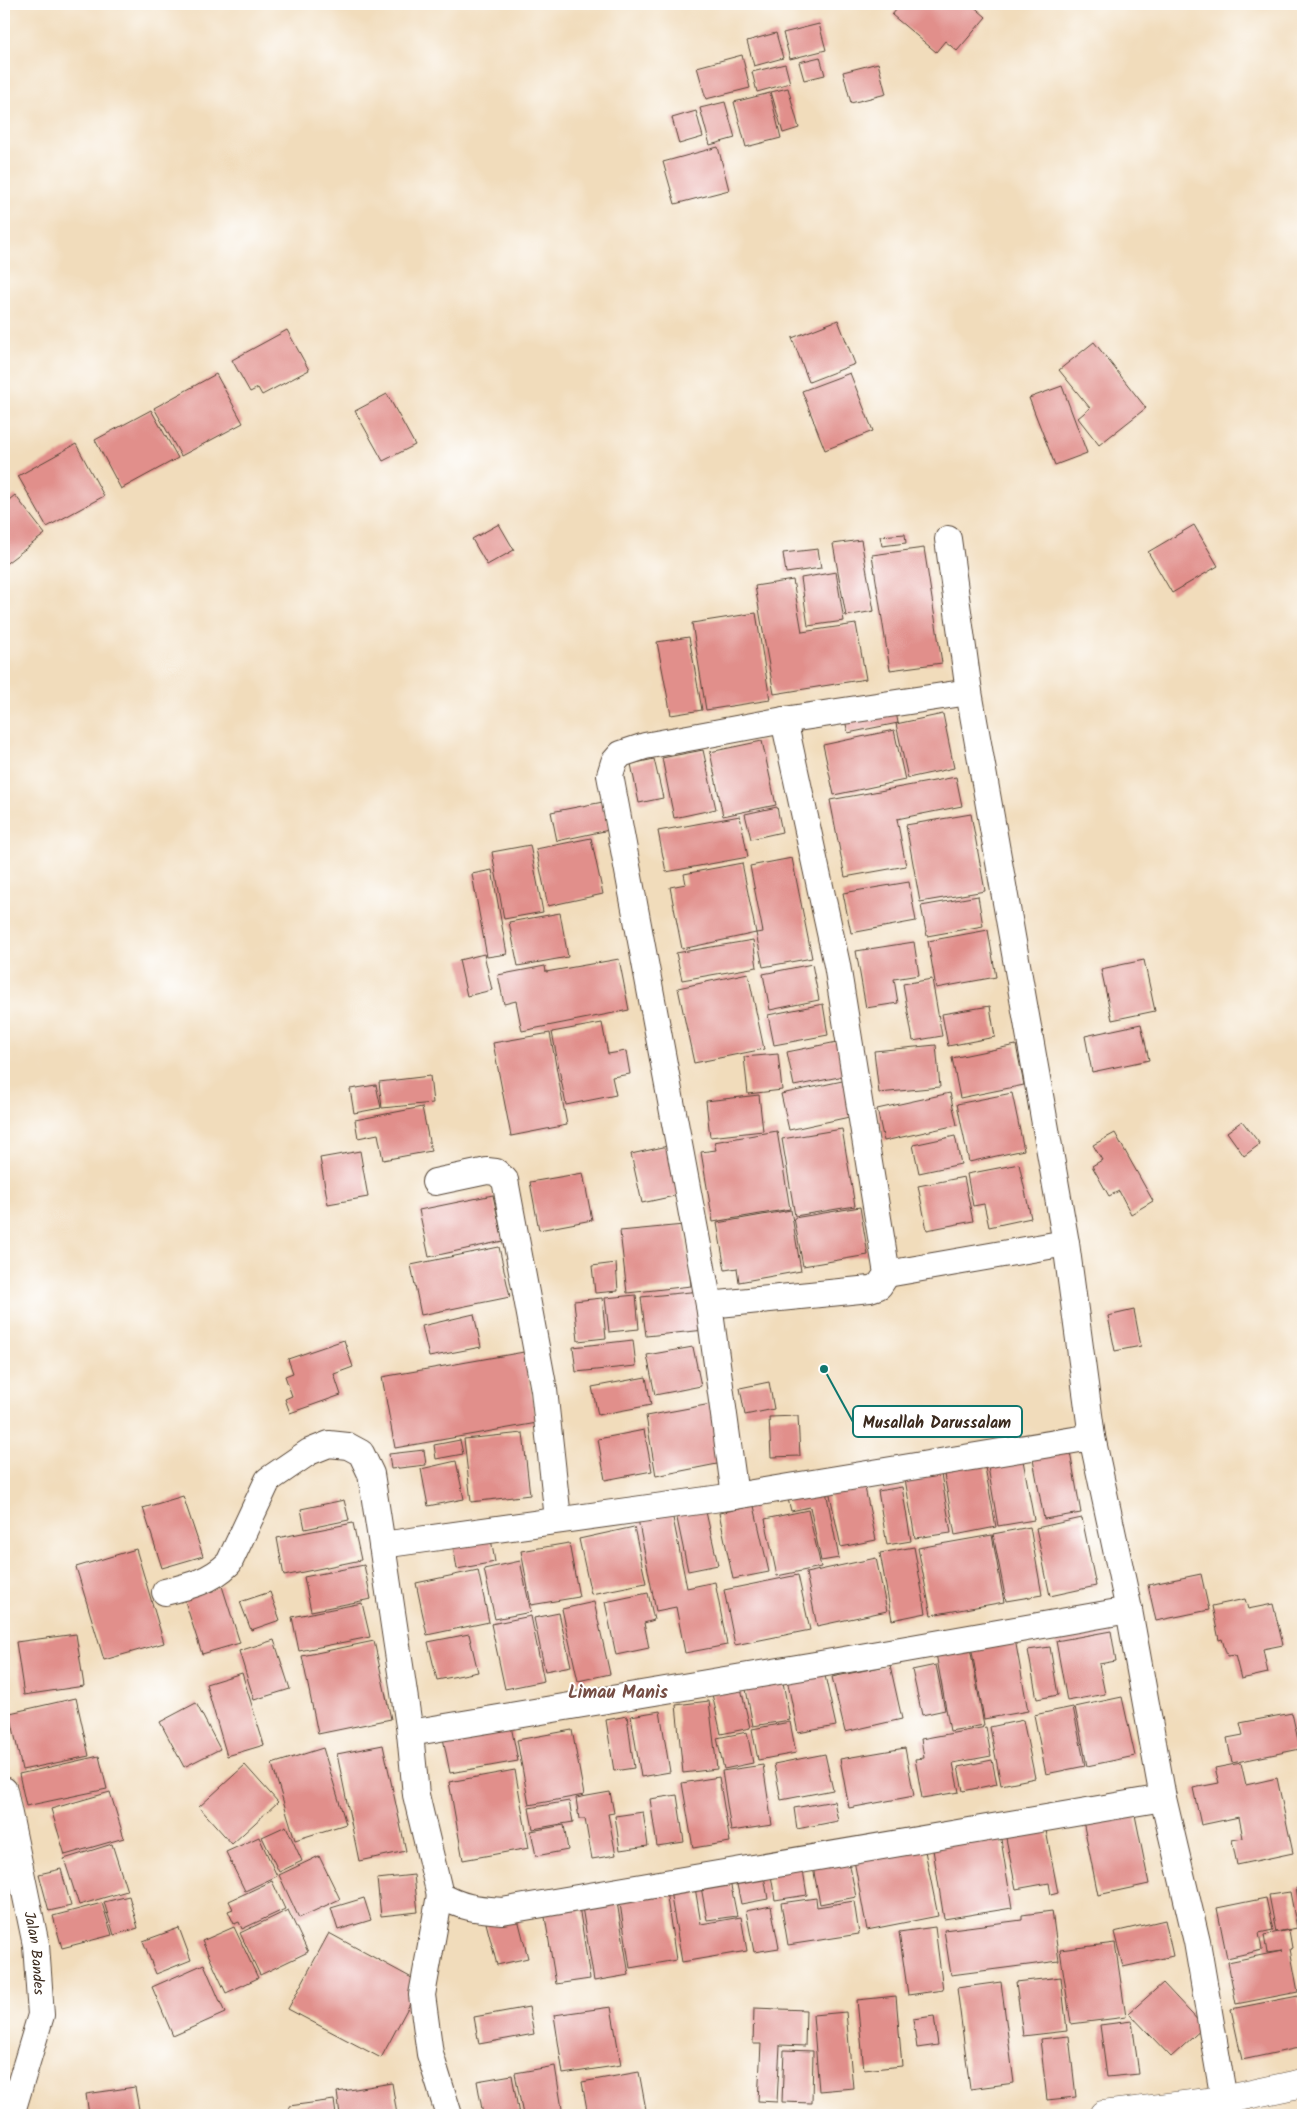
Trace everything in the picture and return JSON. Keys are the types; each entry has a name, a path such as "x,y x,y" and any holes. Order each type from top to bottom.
{"street":[{"path":"948,539 969,692 1066,1243 1092,1437 1129,1610 1163,1798 1198,1942 1224,2100"},
{"path":"735,1496 709,1305 610,775 614,762 620,754 645,746 784,720 969,692"},
{"path":"709,1305 870,1289 879,1286 887,1274 837,965 784,720"},
{"path":"435,1182 487,1171 496,1172 505,1180 544,1390 558,1519"},
{"path":"887,1274 1066,1243"},
{"path":"382,1545 558,1519 735,1496 1092,1437"},
{"path":"165,1592 200,1583 218,1573 229,1563 268,1480 309,1452 329,1444 348,1446 361,1453 371,1474 410,1733 416,1795 440,1894 422,1995 430,2054 449,2115"},
{"path":"410,1733 1129,1610"},
{"name":"Jalan Bandes","path":"4,1790 36,1945 41,2015 10,2115"},
{"path":"440,1894 454,1904 475,1909 502,1911 1163,1798"},
{"path":"1103,2115 1224,2100 1303,2083"}],"building":[{"path":"901,4 971,4 986,17 957,51 945,41 936,52 892,15"},
{"path":"819,24 826,50 790,59 783,33"},
{"path":"776,33 783,58 754,66 747,41"},
{"path":"742,55 750,88 706,99 697,67"},
{"path":"820,57 825,75 804,80 799,62"},
{"path":"878,63 886,94 851,103 843,72"},
{"path":"785,64 790,83 757,92 752,72"},
{"path":"788,88 799,128 783,133 771,92"},
{"path":"770,93 781,138 746,147 734,102"},
{"path":"725,102 735,138 710,145 700,108"},
{"path":"696,111 703,137 679,144 672,118"},
{"path":"718,147 729,190 675,204 663,162"},
{"path":"838,320 855,364 809,382 792,338"},
{"path":"287,330 309,370 262,395 258,388 250,392 232,360"},
{"path":"1094,342 1146,408 1099,445 1078,418 1090,408 1059,370"},
{"path":"850,373 873,431 825,450 802,391"},
{"path":"216,374 243,423 181,456 154,408"},
{"path":"1062,386 1087,453 1055,465 1029,398"},
{"path":"387,394 415,445 383,461 355,411"},
{"path":"151,410 178,458 121,489 95,440"},
{"path":"76,444 104,496 47,527 18,476"},
{"path":"15,495 45,534 4,565 4,504"},
{"path":"499,524 514,550 487,565 472,539"},
{"path":"1194,525 1218,566 1172,593 1148,552"},
{"path":"905,534 906,543 882,546 880,536"},
{"path":"861,540 874,611 846,616 833,544"},
{"path":"924,548 942,663 890,670 872,555"},
{"path":"818,549 821,568 786,573 783,553"},
{"path":"836,572 844,621 808,626 801,578"},
{"path":"793,580 802,632 856,624 866,679 774,694 755,586"},
{"path":"756,613 770,700 706,710 692,623"},
{"path":"689,637 702,710 671,715 657,642"},
{"path":"895,706 898,723 848,733 844,716"},
{"path":"943,714 954,768 908,778 896,724"},
{"path":"894,730 905,780 834,795 823,745"},
{"path":"762,741 776,805 723,816 710,752"},
{"path":"703,750 716,809 674,818 662,758"},
{"path":"654,759 663,798 639,803 631,764"},
{"path":"956,777 962,806 897,819 906,866 845,877 830,800"},
{"path":"603,802 609,830 557,841 551,812"},
{"path":"777,807 782,832 751,839 745,814"},
{"path":"971,814 985,891 920,902 906,825"},
{"path":"740,816 748,857 666,872 658,831"},
{"path":"591,838 603,894 548,906 536,849"},
{"path":"530,845 543,912 504,919 492,852"},
{"path":"792,858 812,958 763,967 756,933 763,932 750,866"},
{"path":"742,863 756,933 682,949 670,887 686,884 684,874"},
{"path":"492,870 507,954 487,957 472,874"},
{"path":"909,882 916,921 851,933 843,893"},
{"path":"978,896 983,926 927,936 921,906"},
{"path":"560,913 568,957 518,966 509,922"},
{"path":"988,930 996,977 936,988 928,941"},
{"path":"753,940 757,967 682,980 676,953"},
{"path":"914,942 919,975 894,979 898,1003 866,1008 856,951"},
{"path":"484,954 492,990 467,996 459,960"},
{"path":"619,959 629,1010 522,1031 516,1001 504,1004 498,975 545,966 546,972"},
{"path":"1144,960 1155,1011 1112,1020 1101,969"},
{"path":"812,964 819,1000 770,1010 763,974"},
{"path":"748,973 764,1049 694,1063 678,988"},
{"path":"932,979 942,1036 913,1041 903,984"},
{"path":"823,1004 828,1035 774,1045 768,1015"},
{"path":"990,1006 995,1037 948,1046 942,1014"},
{"path":"602,1023 608,1054 626,1051 630,1074 612,1077 616,1095 566,1105 552,1032"},
{"path":"1141,1024 1149,1060 1092,1072 1085,1036"},
{"path":"550,1033 567,1125 511,1136 493,1043"},
{"path":"837,1042 844,1076 794,1086 787,1052"},
{"path":"936,1045 940,1087 879,1093 874,1051"},
{"path":"1016,1045 1024,1085 960,1098 952,1058"},
{"path":"778,1054 782,1090 748,1094 744,1057"},
{"path":"430,1076 433,1103 382,1108 379,1082"},
{"path":"847,1080 854,1116 789,1130 781,1094"},
{"path":"376,1085 381,1108 354,1113 350,1089"},
{"path":"950,1093 957,1125 884,1141 877,1109"},
{"path":"1012,1093 1024,1150 969,1162 957,1104"},
{"path":"759,1095 763,1131 710,1137 706,1101"},
{"path":"422,1107 431,1151 383,1160 378,1134 358,1138 355,1120"},
{"path":"1242,1121 1260,1144 1244,1156 1227,1132"},
{"path":"842,1129 855,1206 795,1216 782,1139"},
{"path":"777,1131 790,1209 713,1222 701,1152 716,1150 714,1142"},
{"path":"1115,1133 1153,1201 1131,1214 1119,1191 1109,1196 1092,1166 1102,1160 1093,1145"},
{"path":"955,1136 961,1164 919,1173 913,1145"},
{"path":"668,1146 679,1195 642,1203 631,1154"},
{"path":"360,1151 368,1197 328,1204 320,1158"},
{"path":"1019,1164 1031,1218 989,1227 984,1204 973,1206 967,1174"},
{"path":"583,1173 592,1220 539,1230 530,1182"},
{"path":"964,1177 973,1221 927,1230 918,1186"},
{"path":"493,1195 503,1241 429,1257 419,1210"},
{"path":"860,1207 868,1255 803,1266 794,1218"},
{"path":"791,1210 801,1271 739,1282 737,1268 725,1270 717,1223"},
{"path":"684,1225 691,1286 627,1293 620,1231"},
{"path":"499,1247 510,1297 421,1315 411,1265"},
{"path":"616,1263 618,1291 595,1293 592,1266"},
{"path":"700,1291 705,1330 646,1336 641,1297"},
{"path":"636,1295 639,1329 609,1332 605,1298"},
{"path":"602,1298 606,1338 578,1341 574,1301"},
{"path":"1134,1310 1141,1346 1115,1351 1108,1316"},
{"path":"474,1314 481,1347 429,1357 422,1326"},
{"path":"344,1340 353,1367 334,1374 341,1395 290,1413 285,1399 292,1396 285,1376 293,1373 288,1359"},
{"path":"633,1340 636,1366 576,1372 573,1347"},
{"path":"693,1347 701,1386 655,1395 647,1355"},
{"path":"524,1352 537,1423 395,1448 382,1377"},
{"path":"646,1377 651,1405 598,1415 592,1387"},
{"path":"769,1382 774,1409 745,1415 740,1388"},
{"path":"711,1404 722,1463 656,1476 646,1416"},
{"path":"798,1416 800,1456 771,1457 769,1417"},
{"path":"644,1430 652,1471 605,1480 598,1439"},
{"path":"523,1433 530,1495 471,1502 464,1439"},
{"path":"460,1440 463,1454 436,1459 434,1445"},
{"path":"1069,1447 1081,1513 1044,1519 1032,1454"},
{"path":"424,1450 426,1465 391,1469 389,1454"},
{"path":"1022,1455 1034,1520 998,1526 987,1461"},
{"path":"456,1461 464,1499 428,1506 421,1469"},
{"path":"984,1462 996,1527 955,1535 943,1469"},
{"path":"940,1468 951,1533 915,1538 904,1473"},
{"path":"864,1483 876,1540 841,1547 829,1490"},
{"path":"902,1487 911,1541 887,1545 878,1491"},
{"path":"826,1491 839,1558 821,1561 810,1507 791,1511 788,1499"},
{"path":"183,1496 203,1556 162,1568 143,1508"},
{"path":"344,1500 349,1520 305,1529 301,1509"},
{"path":"704,1503 718,1565 688,1571 675,1509"},
{"path":"754,1506 769,1572 733,1579 719,1513"},
{"path":"671,1508 687,1588 715,1582 727,1645 685,1653 676,1607 656,1611 637,1514"},
{"path":"808,1510 821,1567 777,1576 765,1519"},
{"path":"1082,1518 1096,1586 1050,1596 1036,1528"},
{"path":"353,1523 361,1560 284,1576 277,1538"},
{"path":"634,1527 646,1583 591,1594 579,1539"},
{"path":"1030,1527 1042,1595 1006,1601 993,1534"},
{"path":"992,1535 1004,1602 931,1615 918,1548"},
{"path":"491,1539 495,1562 457,1569 453,1545"},
{"path":"569,1543 579,1597 531,1605 521,1551"},
{"path":"914,1547 926,1613 892,1620 880,1553"},
{"path":"136,1549 164,1643 104,1660 76,1567"},
{"path":"876,1558 887,1611 817,1626 806,1573"},
{"path":"520,1561 531,1612 495,1619 484,1569"},
{"path":"364,1565 371,1599 311,1611 304,1577"},
{"path":"478,1570 489,1622 427,1635 416,1583"},
{"path":"1201,1574 1209,1610 1156,1621 1148,1585"},
{"path":"798,1575 810,1630 735,1645 724,1590"},
{"path":"222,1586 240,1643 202,1654 184,1598"},
{"path":"270,1592 280,1620 251,1630 240,1602"},
{"path":"648,1593 654,1620 644,1623 649,1648 616,1655 605,1602"},
{"path":"1245,1599 1248,1609 1273,1604 1283,1645 1263,1649 1268,1673 1241,1679 1235,1655 1227,1656 1222,1639 1219,1640 1212,1606"},
{"path":"594,1602 610,1674 578,1681 562,1609"},
{"path":"362,1603 370,1637 299,1651 292,1617"},
{"path":"559,1613 571,1666 545,1671 534,1618"},
{"path":"531,1616 544,1681 505,1689 491,1624"},
{"path":"1111,1631 1116,1661 1099,1664 1105,1694 1067,1701 1056,1641"},
{"path":"76,1634 84,1686 24,1695 16,1642"},
{"path":"469,1634 478,1672 437,1680 428,1642"},
{"path":"1015,1639 1028,1711 984,1719 971,1646"},
{"path":"274,1640 290,1689 254,1700 239,1651"},
{"path":"374,1641 391,1719 318,1734 302,1656"},
{"path":"969,1642 984,1725 950,1731 935,1648"},
{"path":"1050,1647 1058,1695 1037,1699 1028,1650"},
{"path":"890,1665 902,1719 845,1732 832,1677"},
{"path":"936,1665 945,1710 922,1715 912,1670"},
{"path":"824,1671 836,1726 798,1733 787,1679"},
{"path":"242,1673 264,1745 227,1756 206,1684"},
{"path":"782,1677 790,1720 753,1726 745,1684"},
{"path":"741,1688 750,1728 721,1734 712,1694"},
{"path":"1122,1697 1135,1756 1087,1766 1075,1707"},
{"path":"76,1698 89,1756 22,1770 10,1713"},
{"path":"709,1701 717,1769 683,1773 676,1705"},
{"path":"196,1703 220,1749 184,1767 160,1722"},
{"path":"1073,1707 1085,1766 1046,1774 1034,1715"},
{"path":"660,1711 670,1772 641,1777 631,1716"},
{"path":"1292,1713 1300,1749 1232,1763 1227,1738 1243,1735 1240,1723"},
{"path":"627,1716 634,1768 614,1771 606,1720"},
{"path":"1023,1720 1035,1778 1001,1785 990,1727"},
{"path":"790,1722 796,1753 758,1760 752,1729"},
{"path":"511,1726 518,1761 450,1773 443,1738"},
{"path":"986,1727 991,1756 953,1763 959,1792 922,1798 915,1759 924,1758 921,1739"},
{"path":"572,1730 584,1795 529,1805 517,1740"},
{"path":"747,1732 753,1763 724,1769 717,1738"},
{"path":"383,1745 406,1851 359,1861 337,1754"},
{"path":"323,1748 346,1824 295,1840 272,1764"},
{"path":"905,1748 914,1796 849,1808 840,1759"},
{"path":"825,1754 833,1790 781,1800 774,1764"},
{"path":"99,1756 107,1789 26,1806 19,1774"},
{"path":"992,1760 997,1784 963,1791 958,1767"},
{"path":"1241,1763 1246,1785 1277,1778 1293,1853 1237,1865 1232,1840 1243,1838 1239,1817 1201,1825 1193,1788 1219,1783 1215,1768"},
{"path":"245,1765 278,1802 232,1844 199,1807"},
{"path":"763,1765 772,1825 731,1831 722,1771"},
{"path":"515,1770 529,1848 463,1860 449,1782"},
{"path":"719,1777 730,1842 693,1848 682,1783"},
{"path":"110,1792 124,1838 65,1855 51,1809"},
{"path":"610,1792 614,1813 608,1814 616,1855 592,1859 585,1819 579,1819 576,1798"},
{"path":"677,1795 684,1842 657,1846 650,1799"},
{"path":"569,1801 573,1822 533,1829 529,1808"},
{"path":"834,1801 838,1821 797,1829 794,1808"},
{"path":"1134,1810 1149,1884 1098,1895 1083,1821"},
{"path":"643,1812 648,1846 620,1850 615,1816"},
{"path":"1044,1820 1058,1893 1051,1895 1049,1883 1016,1889 1004,1828"},
{"path":"564,1825 568,1850 536,1856 531,1831"},
{"path":"286,1826 302,1861 279,1872 262,1837"},
{"path":"999,1827 1012,1908 944,1919 931,1837"},
{"path":"259,1837 277,1876 245,1891 226,1852"},
{"path":"923,1841 938,1916 867,1930 853,1855"},
{"path":"112,1844 127,1891 79,1905 64,1859"},
{"path":"319,1856 340,1899 299,1918 279,1875"},
{"path":"848,1856 856,1897 820,1904 812,1862"},
{"path":"802,1864 807,1895 775,1900 770,1869"},
{"path":"61,1869 71,1906 49,1911 39,1874"},
{"path":"763,1870 768,1899 741,1904 735,1875"},
{"path":"414,1875 418,1912 381,1916 377,1879"},
{"path":"729,1876 737,1916 707,1920 700,1881"},
{"path":"272,1881 285,1909 242,1929 239,1922 234,1924 228,1911 233,1909 229,1901"},
{"path":"694,1881 701,1924 741,1917 747,1951 682,1962 669,1885"},
{"path":"665,1884 676,1960 630,1968 618,1891"},
{"path":"1303,1887 1303,1921 1302,1921 1296,1888"},
{"path":"1290,1892 1297,1928 1276,1932 1269,1895"},
{"path":"129,1896 138,1928 114,1935 104,1902"},
{"path":"364,1898 371,1920 338,1930 331,1908"},
{"path":"816,1898 817,1907 854,1901 859,1934 788,1945 781,1903"},
{"path":"1266,1898 1273,1930 1259,1933 1262,1950 1227,1958 1217,1908"},
{"path":"617,1902 629,1975 594,1981 582,1907"},
{"path":"102,1903 112,1935 62,1948 53,1916"},
{"path":"579,1906 590,1979 556,1984 544,1911"},
{"path":"771,1906 779,1948 754,1952 746,1911"},
{"path":"288,1910 308,1952 260,1975 240,1933"},
{"path":"1052,1911 1059,1961 951,1975 944,1930 1022,1920 1022,1915"},
{"path":"517,1915 528,1958 497,1965 486,1923"},
{"path":"1165,1920 1173,1956 1123,1967 1114,1932"},
{"path":"234,1927 258,1978 226,1993 202,1941"},
{"path":"935,1927 943,1990 908,1995 899,1932"},
{"path":"179,1928 191,1960 156,1974 143,1941"},
{"path":"1289,1930 1292,1948 1290,1949 1298,1992 1236,2004 1228,1962 1282,1951 1267,1953 1264,1935"},
{"path":"329,1933 421,1983 381,2058 288,2009"},
{"path":"1115,1943 1126,2017 1071,2024 1060,1950"},
{"path":"204,1964 225,2013 173,2036 152,1987"},
{"path":"1061,1977 1067,2031 1023,2036 1016,1982"},
{"path":"1001,1982 1014,2083 970,2089 957,1988"},
{"path":"1163,1983 1204,2027 1171,2057 1129,2013"},
{"path":"896,1996 902,2066 864,2070 857,2000"},
{"path":"1298,1996 1303,2019 1303,2047 1242,2060 1231,2009"},
{"path":"529,2007 534,2034 479,2044 474,2017"},
{"path":"611,2007 621,2065 563,2074 554,2015"},
{"path":"754,2008 806,2010 805,2046 780,2045 777,2102 758,2101 761,2044 753,2044"},
{"path":"846,2012 853,2088 819,2091 813,2015"},
{"path":"934,2016 938,2045 917,2048 913,2019"},
{"path":"1132,2021 1139,2074 1107,2077 1100,2025"},
{"path":"1069,2036 1076,2097 1047,2100 1040,2039"},
{"path":"784,2050 813,2051 812,2103 782,2102"},
{"path":"555,2066 563,2115 523,2115 515,2073"},
{"path":"639,2072 647,2115 588,2115 582,2082"},
{"path":"512,2075 519,2115 483,2115 477,2081"},
{"path":"392,2083 397,2115 340,2115 337,2092"},
{"path":"135,2087 140,2115 89,2115 86,2094"},
{"path":"334,2100 336,2115 290,2115 289,2106"},
{"path":"279,2110 280,2115 257,2115 257,2114"}],"place":[{"name":"Musallah Darussalam","path":"824,1369"}],"district":[{"name":"Limau Manis","path":"618,1692"}]}
